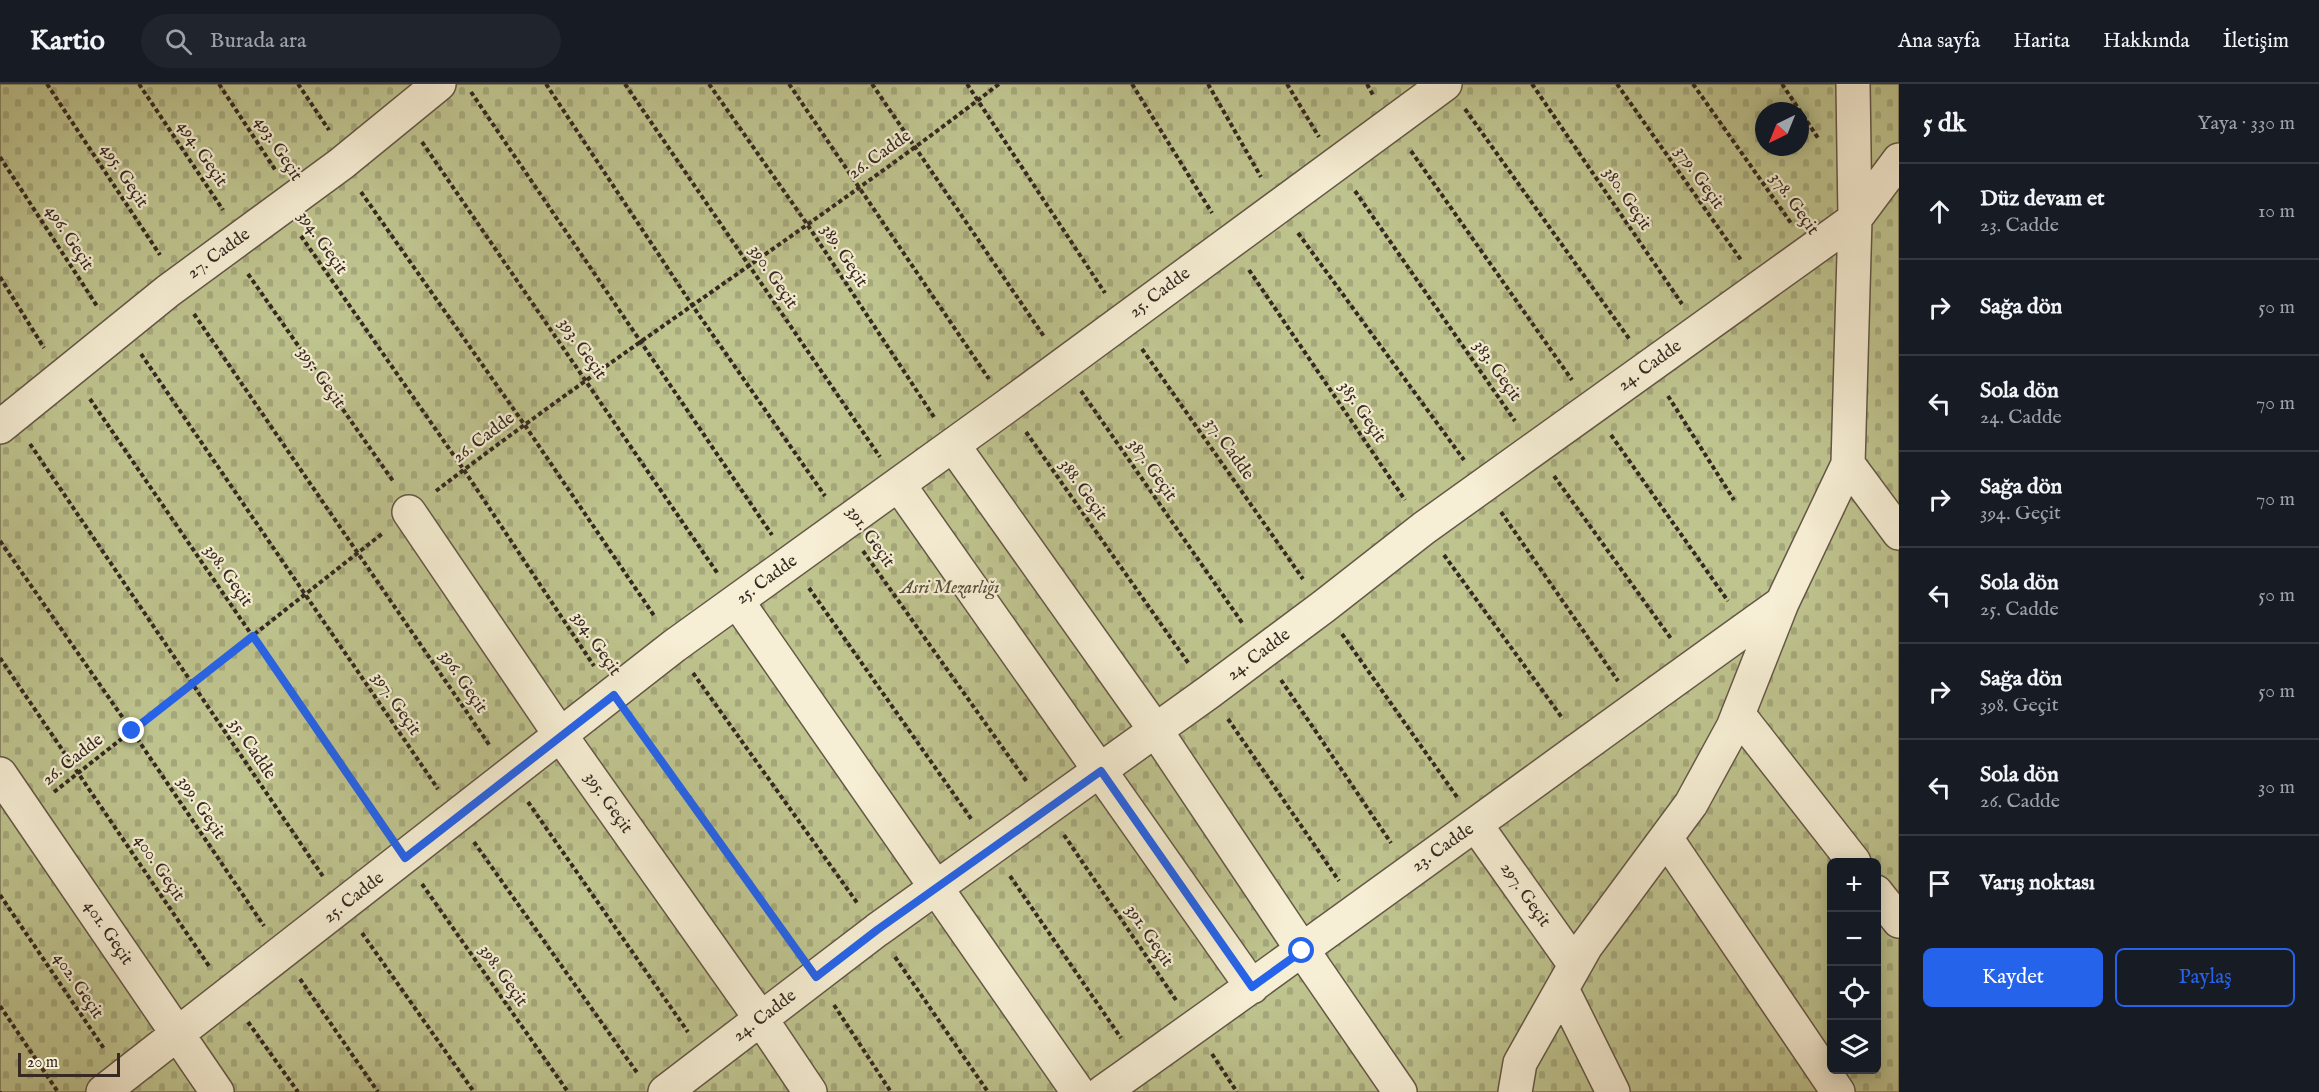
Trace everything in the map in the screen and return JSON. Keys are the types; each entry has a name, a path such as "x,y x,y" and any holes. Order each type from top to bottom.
{"lane":[{"name":"27. Cadde","path":"6,422 177,285 348,158 439,84"},
{"path":"1515,1092 1520,1063 1586,946 1691,804 1738,714 1782,603 1848,464 1855,219 1853,84"},
{"name":"25. Cadde","path":"113,1084 674,646 953,446 1229,240 1392,123 1453,94"},
{"name":"24. Cadde","path":"654,1087 708,1060 938,887 1209,692 1424,528 1855,219 1899,160"},
{"path":"953,446 1156,730 1302,951 1400,1092"},
{"path":"1848,464 1899,533"},
{"path":"899,485 1252,987"},
{"name":"395. Geçit","path":"411,511 561,736 810,1092"},
{"path":"737,602 938,887 1078,1092"},
{"name":"23. Cadde","path":"1104,1092 1782,603"},
{"path":"1738,714 1851,858"},
{"name":"401. Geçit","path":"0,774 217,1092"},
{"name":"297. Geçit","path":"1476,825 1568,977 1603,1075 1613,1092"},
{"path":"1666,838 1838,1092"},
{"path":"1881,898 1899,921"}],"path":[{"name":"495. Geçit","path":"47,84 177,285"},
{"name":"494. Geçit","path":"139,84 235,243"},
{"name":"493. Geçit","path":"219,84 288,204"},
{"path":"298,84 348,158"},
{"name":"391. Geçit","path":"546,84 692,305 1047,810 1238,1092"},
{"name":"390. Geçit","path":"625,84 899,485"},
{"name":"389. Geçit","path":"709,84 807,224 953,446"},
{"name":"388. Geçit","path":"789,84 1007,406 1209,692 1359,910"},
{"name":"387. Geçit","path":"872,84 1410,871"},
{"name":"37. Cadde","path":"967,84 1123,321 1476,825"},
{"name":"26. Cadde","path":"26,813 464,470 999,84"},
{"name":"385. Geçit","path":"1132,84 1229,240 1424,528 1582,746"},
{"path":"1208,84 1278,205 1483,486 1636,707"},
{"name":"383. Geçit","path":"1287,84 1336,164 1534,448 1692,668"},
{"name":"380. Geçit","path":"1532,84 1700,330"},
{"name":"379. Geçit","path":"1617,84 1760,287"},
{"name":"378. Geçit","path":"1693,84 1810,250"},
{"path":"1782,84 1833,159 1853,169"},
{"path":"1453,94 1649,366 1734,500"},
{"name":"393. Geçit","path":"402,114 737,602"},
{"path":"1392,123 1747,628"},
{"name":"496. Geçit","path":"0,157 119,331"},
{"name":"394. Geçit","path":"288,204 614,695 816,977 891,1092"},
{"name":"395. Geçit","path":"235,243 411,511"},
{"name":"398. Geçit","path":"0,278 253,636 568,1092"},
{"name":"396. Geçit","path":"177,285 510,776 708,1060"},
{"name":"397. Geçit","path":"119,331 305,594 457,817 654,1087"},
{"name":"35. Cadde","path":"6,422 192,684 343,906 474,1092"},
{"name":"399. Geçit","path":"0,540 378,1092"},
{"name":"400. Geçit","path":"0,658 228,995 298,1092"},
{"name":"402. Geçit","path":"0,895 113,1084"},
{"path":"0,1006 58,1092"}],"green space":[{"name":"Asri Mezarlığı","path":"0,84 1899,84 1899,1092 0,1092"}],"route":[{"path":"132,731 253,636 405,858 614,695 816,977 877,930 1101,771 1252,987 1302,951"}]}
